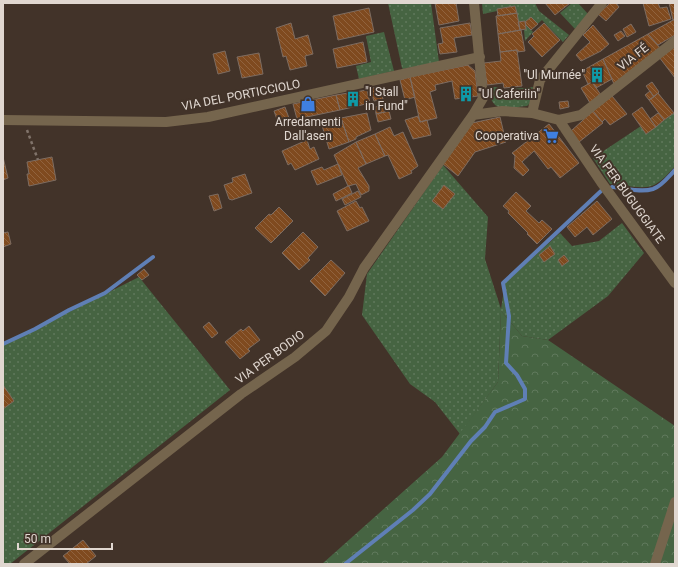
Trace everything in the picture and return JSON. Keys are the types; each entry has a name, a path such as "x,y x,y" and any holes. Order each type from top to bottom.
{"street":[{"name":"VIA PER BODIO","path":"24,564 241,394 295,357 326,331 349,297 364,268 473,115 483,98 474,3"},
{"path":"532,113 540,80 602,3"},
{"name":"VIA FÉ","path":"473,115 502,111 532,113 559,120 581,116 675,40"},
{"name":"VIA DEL PORTICCIOLO","path":"3,120 166,122 208,117 480,57"},
{"name":"VIA PER BUGUGGIATE","path":"559,120 601,182 675,283"},
{"path":"655,564 675,502"}],"path":[{"path":"24,120 38,160"}],"green space":[{"path":"388,3 431,3 439,62 402,68"},
{"path":"482,3 535,3 539,11 569,35 563,42 542,20 531,30 533,32 525,41 525,21 518,22 515,6 497,9 497,11 483,14"},
{"path":"572,3 578,3 588,14 575,29 560,13"},
{"path":"384,32 394,71 359,79 356,66 371,62 366,36"},
{"path":"488,87 496,87 504,90 533,87 530,103 527,106 501,108 496,106 493,102"},
{"path":"674,113 675,166 665,177 654,185 639,187 610,184 593,158 641,126 646,134"},
{"path":"443,165 488,217 485,259 501,309 505,283 560,233 572,246 599,241 622,223 644,253 608,296 548,340 522,336 501,311 498,382 460,434 435,402 410,384 362,315 367,274"},
{"path":"139,277 230,390 10,564 3,564 3,345"},
{"path":"501,311 522,336 548,340 675,426 675,564 322,564 442,457 498,382"}],"building":[{"path":"435,3 456,3 459,21 439,25"},
{"path":"545,3 570,3 555,15"},
{"path":"610,3 616,3 619,7 606,21 598,14"},
{"path":"643,3 658,3 660,8 667,7 671,19 649,26"},
{"path":"669,3 675,3 675,19 673,20"},
{"path":"515,6 517,13 498,16 497,9"},
{"path":"369,8 374,32 338,40 333,16"},
{"path":"517,13 520,30 498,34 496,16"},
{"path":"531,17 538,24 531,30 525,22"},
{"path":"675,19 675,35 658,45 648,34"},
{"path":"525,21 526,29 520,30 518,22"},
{"path":"291,23 295,39 308,35 313,54 305,56 307,66 290,70 286,56 283,57 276,28"},
{"path":"470,23 472,35 454,38 457,52 440,54 438,44 443,43 440,28"},
{"path":"544,23 560,40 542,57 528,42 534,36 532,34"},
{"path":"631,24 636,32 627,37 623,29"},
{"path":"593,25 609,44 601,51 581,61 576,55 590,42 583,35"},
{"path":"521,30 525,51 517,52 517,50 500,52 498,34"},
{"path":"621,31 625,36 618,41 614,35"},
{"path":"648,34 661,49 614,84 603,59"},
{"path":"363,42 367,62 337,68 333,49"},
{"path":"675,42 675,78 659,57"},
{"path":"517,50 522,86 504,88 503,83 487,85 484,63 501,61 500,52"},
{"path":"225,51 230,71 218,74 213,54"},
{"path":"259,53 263,74 242,78 237,57"},
{"name":"\"Ul Murnée\"","path":"603,59 612,79 596,88 592,82 588,84 582,71"},
{"name":"\"Ul Caferiin\"","path":"468,65 475,71 478,96 455,99 452,81 435,85 436,90 430,92 437,118 420,122 410,77"},
{"path":"410,77 415,97 405,100 400,80"},
{"path":"592,82 601,95 590,103 581,88"},
{"path":"652,82 659,92 654,97 646,86"},
{"path":"380,86 383,99 374,101 370,89"},
{"name":"\"I Stall in Fund\"","path":"367,90 370,103 340,110 336,95"},
{"path":"650,91 654,97 649,100 645,95"},
{"path":"658,93 674,113 664,120 649,100"},
{"path":"336,95 340,110 297,119 293,104"},
{"path":"612,96 627,114 610,125 605,119 602,122 593,111"},
{"path":"568,101 569,107 560,109 559,102"},
{"path":"387,104 389,111 376,114 375,107"},
{"path":"285,107 290,121 279,125 274,111"},
{"path":"642,107 656,127 646,134 632,114"},
{"path":"389,111 391,119 378,122 376,114"},
{"path":"593,111 603,123 579,142 571,131"},
{"path":"367,113 371,130 349,142 341,118"},
{"path":"658,113 664,120 656,127 650,119"},
{"path":"418,116 420,122 427,120 431,135 413,139 405,120"},
{"path":"500,117 506,142 475,152 458,176 443,164 472,123"},
{"path":"341,118 349,142 329,149 321,122"},
{"path":"549,124 579,163 560,178 551,167 548,169 534,151 522,162 529,170 523,176 514,168 515,156 512,153"},
{"path":"390,127 394,136 403,132 418,166 411,171 412,173 399,179 388,155 385,156 375,134"},
{"path":"375,134 385,156 366,164 356,142"},
{"path":"307,140 310,149 314,147 319,159 295,170 291,163 288,165 282,151"},
{"path":"356,142 366,164 358,168 369,186 369,191 361,195 356,184 348,186 334,155"},
{"path":"3,157 8,178 3,180"},
{"path":"52,157 56,180 29,186 27,162"},
{"path":"338,164 342,175 317,185 311,171 322,167 324,170"},
{"path":"245,174 252,193 232,200 229,199 224,185 233,182 232,178"},
{"path":"444,185 455,194 443,209 432,201"},
{"path":"348,186 352,193 336,201 333,194"},
{"path":"358,191 361,197 345,205 342,199"},
{"path":"516,192 531,206 526,211 539,223 542,220 552,229 537,244 503,206"},
{"path":"218,194 222,208 214,211 209,196"},
{"path":"356,201 360,208 362,207 369,221 347,231 337,211"},
{"path":"597,201 612,219 593,235 587,227 575,237 567,227"},
{"path":"279,207 293,221 271,243 255,228 269,214 271,215"},
{"path":"8,232 11,244 3,247 3,233"},
{"path":"303,232 318,247 308,258 310,260 299,270 282,253"},
{"path":"550,246 555,254 544,262 539,255"},
{"path":"564,255 569,261 562,266 558,260"},
{"path":"331,260 345,273 325,296 310,281"},
{"path":"144,269 149,275 142,280 137,275"},
{"path":"209,322 218,333 212,338 203,327"},
{"path":"249,326 260,340 248,349 250,351 240,359 225,342 241,329 243,331"},
{"path":"3,385 14,401 3,409"},
{"path":"83,540 96,556 86,564 70,564 63,556"}],"waterway":[{"path":"612,187 638,190 653,189 662,183 675,170"},
{"path":"345,564 413,510 430,494 471,441 485,427 495,412 525,399 525,389 517,375 506,363 509,316 503,283 601,191"},
{"path":"3,344 105,293 153,257"}],"place":[{"name":"\"Ul Murnée\"","path":"597,75"},
{"name":"\"Ul Caferiin\"","path":"466,94"},
{"name":"\"I Stall in Fund\"","path":"353,99"},
{"name":"Arredamenti Dall'asen","path":"308,104"},
{"name":"Cooperativa","path":"551,136"}]}
